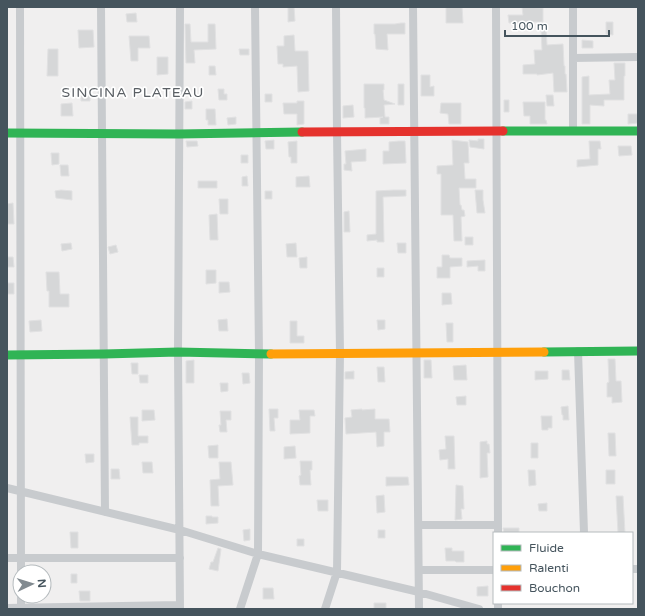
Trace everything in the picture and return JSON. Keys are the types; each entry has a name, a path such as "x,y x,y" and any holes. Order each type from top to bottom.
{"street":[{"path":"20,7 21,564"},
{"path":"101,7 105,512"},
{"path":"7,608 180,607 178,352 180,7"},
{"path":"240,609 258,554 259,354 255,7"},
{"path":"325,609 337,572 340,353 336,7"},
{"path":"414,7 419,609"},
{"path":"418,525 498,529 496,7"},
{"path":"573,7 573,131"},
{"path":"573,58 638,57"},
{"path":"7,133 179,134 638,131"},
{"path":"578,351 584,532"},
{"path":"7,355 178,352 259,354 638,351"},
{"path":"7,488 180,530 258,554 419,592 478,609"},
{"path":"7,558 180,558"},
{"path":"419,570 493,570"}],"building":[{"path":"288,7 294,7 295,21 288,22"},
{"path":"446,7 462,7 463,23 446,23"},
{"path":"522,7 543,8 543,22 509,23 508,15 523,15"},
{"path":"136,13 137,22 127,22 126,14"},
{"path":"606,22 613,22 613,35 606,34"},
{"path":"405,23 405,34 387,34 388,50 376,49 374,24"},
{"path":"185,24 190,24 191,42 208,42 208,24 215,24 216,49 194,50 195,63 186,63"},
{"path":"541,29 546,29 547,45 563,44 567,92 554,92 553,73 537,75 523,74 523,65 535,64 534,50 542,50"},
{"path":"78,30 93,30 94,47 79,48"},
{"path":"294,35 295,51 308,51 309,91 298,92 297,66 283,67 283,64 278,64 277,46 284,46 284,36"},
{"path":"129,36 149,36 150,48 138,48 138,61 131,61"},
{"path":"582,40 593,41 593,48 582,48"},
{"path":"48,49 58,49 58,76 47,76"},
{"path":"239,49 249,49 249,55 240,55"},
{"path":"157,57 168,57 168,74 157,75"},
{"path":"614,63 625,63 624,100 604,100 604,106 590,105 590,124 582,124 582,77 589,76 589,95 610,94 609,80 615,80"},
{"path":"209,66 215,66 216,75 209,75"},
{"path":"421,75 430,75 430,87 434,86 434,96 421,96"},
{"path":"364,84 384,84 384,100 395,104 384,105 385,117 389,117 389,124 380,124 380,118 383,117 365,118"},
{"path":"398,84 404,84 404,105 398,105"},
{"path":"218,89 224,89 224,94 227,94 227,100 219,100"},
{"path":"81,90 90,90 90,101 81,101"},
{"path":"265,94 272,94 272,102 265,102"},
{"path":"546,95 553,95 554,106 547,106"},
{"path":"504,100 509,100 509,112 504,112"},
{"path":"192,101 192,109 185,109 185,102"},
{"path":"297,101 304,101 304,124 297,125 297,114 284,114 283,103 297,103"},
{"path":"523,102 545,102 545,120 547,124 530,124 530,116 524,116"},
{"path":"72,103 73,116 61,116 61,104"},
{"path":"441,103 461,103 461,124 449,124 448,114 440,113"},
{"path":"353,105 354,117 343,118 343,106"},
{"path":"206,109 215,109 216,125 208,125 208,120 206,120"},
{"path":"628,114 637,114 638,123 628,124"},
{"path":"236,117 236,124 228,125 227,118"},
{"path":"478,139 484,139 484,149 470,147 469,140 478,141"},
{"path":"274,140 274,149 266,149 265,141"},
{"path":"452,140 468,142 469,163 464,163 465,179 476,179 476,188 459,188 460,205 462,210 464,210 465,216 461,217 462,241 454,241 453,215 441,215 441,174 437,174 437,166 453,165"},
{"path":"186,141 197,141 198,146 187,147"},
{"path":"297,141 297,163 291,163 288,142"},
{"path":"405,141 406,163 383,164 383,151 389,151 389,142"},
{"path":"589,141 600,141 601,149 598,149 598,165 577,167 577,160 590,159"},
{"path":"618,146 631,146 632,155 619,156"},
{"path":"366,149 366,161 351,162 352,171 344,170 344,164 346,164 345,151"},
{"path":"51,153 59,153 59,164 52,165"},
{"path":"241,155 248,155 248,163 241,163"},
{"path":"60,165 68,165 69,176 61,176"},
{"path":"247,176 248,186 242,186 242,177"},
{"path":"309,176 310,187 296,187 296,177"},
{"path":"198,181 217,181 217,188 198,188"},
{"path":"406,190 406,196 383,197 384,242 377,242 377,240 367,241 367,235 376,234 376,191"},
{"path":"475,190 483,190 485,213 477,213"},
{"path":"55,191 72,191 72,200 56,198"},
{"path":"265,191 272,191 272,199 265,199"},
{"path":"219,199 228,199 228,214 220,214"},
{"path":"13,203 14,224 7,224 7,204"},
{"path":"349,211 350,232 344,232 344,212"},
{"path":"217,214 218,240 210,240 209,215"},
{"path":"465,237 473,237 473,245 465,245"},
{"path":"71,243 72,249 62,251 61,244"},
{"path":"296,243 297,257 287,257 286,244"},
{"path":"397,243 406,243 406,253 398,253"},
{"path":"116,245 118,252 110,254 108,247"},
{"path":"442,255 449,255 450,258 462,258 462,266 450,267 450,278 437,278 437,267 442,267"},
{"path":"7,257 13,257 14,267 7,267"},
{"path":"307,257 307,268 300,268 299,258"},
{"path":"485,260 485,271 478,271 478,266 467,267 467,261"},
{"path":"377,268 384,268 384,277 377,277"},
{"path":"206,270 216,270 216,283 206,284"},
{"path":"46,272 59,272 60,294 69,294 69,307 49,307 49,291 47,291"},
{"path":"219,282 229,282 230,292 219,293"},
{"path":"7,283 14,283 14,294 7,294"},
{"path":"442,293 451,293 452,304 442,305"},
{"path":"227,319 228,331 219,331 218,320"},
{"path":"41,320 42,331 30,332 29,321"},
{"path":"377,320 385,320 385,329 378,330"},
{"path":"290,321 297,321 297,336 304,336 304,343 290,343"},
{"path":"446,323 453,323 453,342 447,342"},
{"path":"608,359 615,359 616,381 621,381 622,402 612,403 612,397 607,397 607,383 609,382"},
{"path":"194,360 194,383 186,383 186,361"},
{"path":"424,360 431,360 432,378 424,378"},
{"path":"131,363 138,363 138,374 132,374"},
{"path":"466,365 467,380 454,380 453,366"},
{"path":"377,367 384,367 385,382 378,382"},
{"path":"562,370 569,370 570,380 562,380"},
{"path":"354,371 354,379 345,379 345,372"},
{"path":"535,371 548,371 548,379 535,380"},
{"path":"242,373 249,373 250,383 243,384"},
{"path":"139,375 148,375 148,383 140,383"},
{"path":"220,383 228,383 228,391 221,392"},
{"path":"466,396 466,405 457,405 456,397"},
{"path":"568,406 569,420 563,420 561,407"},
{"path":"269,409 278,409 278,418 274,418 275,431 270,431"},
{"path":"375,409 375,419 389,419 390,432 384,432 384,446 377,447 376,432 346,434 345,418 352,417 351,410"},
{"path":"142,410 154,410 155,420 142,421"},
{"path":"299,410 314,410 315,416 310,416 310,433 290,434 290,420 300,420"},
{"path":"220,411 231,411 231,420 226,420 227,432 220,432"},
{"path":"541,416 552,416 552,428 542,430"},
{"path":"130,417 138,417 138,436 148,436 148,443 132,445"},
{"path":"608,433 615,433 616,456 609,456"},
{"path":"445,436 454,436 455,469 448,469 448,459 440,460 439,450 446,449"},
{"path":"487,441 487,444 489,444 490,453 487,453 488,477 480,478 480,442"},
{"path":"531,443 538,443 538,458 531,458"},
{"path":"218,445 218,458 209,458 208,446"},
{"path":"295,446 296,458 284,459 284,447"},
{"path":"85,454 94,454 94,462 86,463"},
{"path":"300,461 312,461 312,470 310,470 311,485 300,485"},
{"path":"142,462 152,462 153,473 143,473"},
{"path":"219,462 231,462 233,485 218,486 219,506 211,506 210,480 220,479"},
{"path":"111,469 119,469 120,479 111,479"},
{"path":"528,470 535,470 536,485 529,486"},
{"path":"606,470 615,470 615,484 606,484"},
{"path":"386,477 408,477 409,485 386,486"},
{"path":"456,485 463,486 464,509 461,509 462,519 455,520"},
{"path":"384,495 385,512 377,513 376,496"},
{"path":"616,496 623,496 625,532 618,532"},
{"path":"317,500 328,500 328,511 318,511"},
{"path":"547,503 547,511 539,511 538,504"},
{"path":"206,516 218,517 218,523 206,524"},
{"path":"503,528 519,528 519,532 504,532"},
{"path":"250,529 250,540 244,541 243,530"},
{"path":"378,530 385,530 385,538 378,538"},
{"path":"70,532 78,532 78,548 71,548"},
{"path":"297,539 304,539 304,546 297,546"},
{"path":"218,548 221,549 218,571 209,569"},
{"path":"445,548 452,548 452,551 464,551 464,562 446,561"},
{"path":"71,574 77,574 77,583 71,583"},
{"path":"488,586 488,596 477,596 477,587"},
{"path":"263,588 273,588 274,599 263,599"},
{"path":"79,591 90,591 90,601 80,601"},
{"path":"374,603 386,603 386,609 374,609"}],"traffic: fast":[{"path":"503,131 638,131"},
{"path":"7,133 179,134 302,132"},
{"path":"544,352 638,351"},
{"path":"7,355 178,352 271,354"}],"traffic: slow":[{"path":"271,354 544,352"}],"traffic: jam":[{"path":"302,132 503,131"}],"district":[{"name":"SINCINA PLATEAU","path":"133,92"}]}
